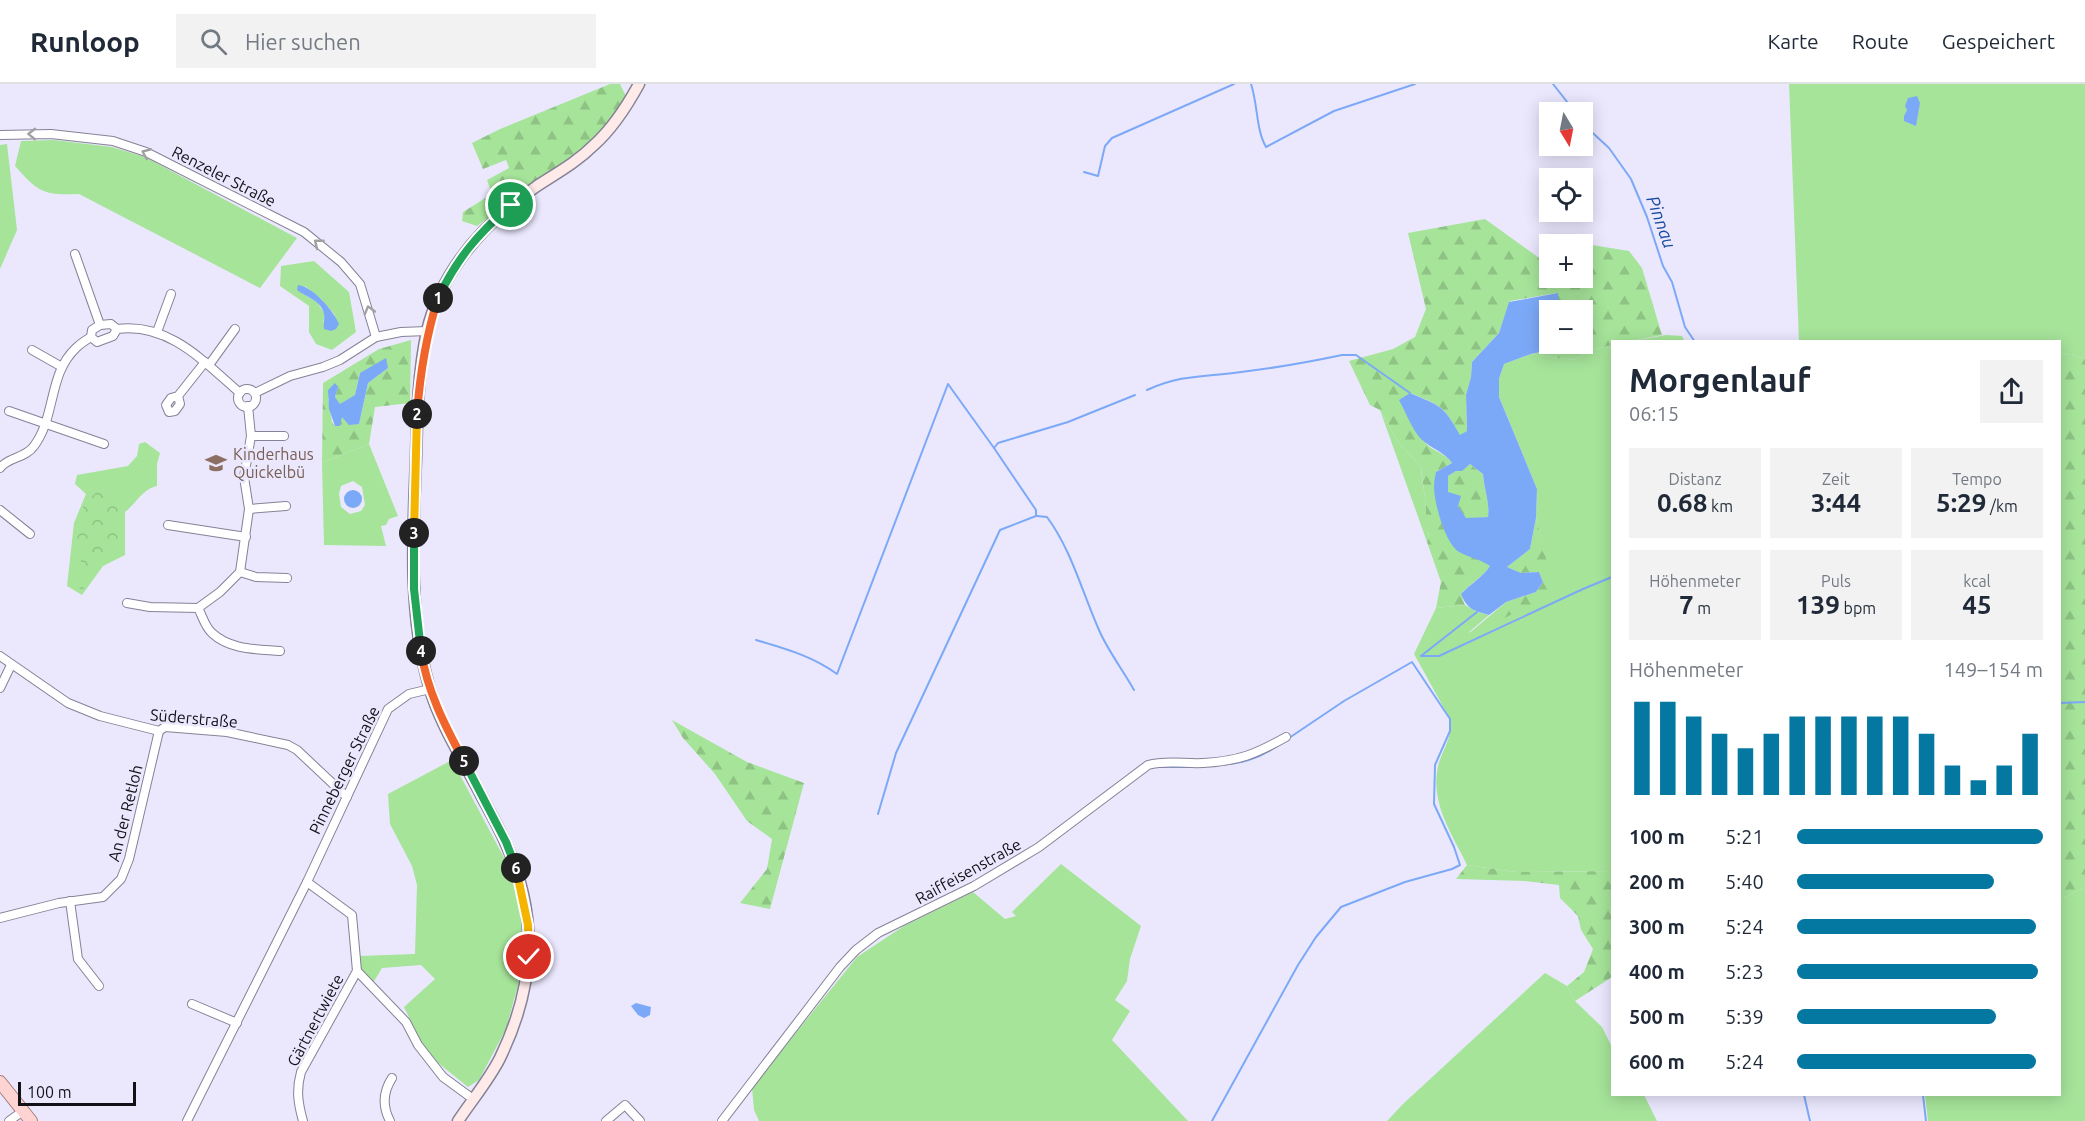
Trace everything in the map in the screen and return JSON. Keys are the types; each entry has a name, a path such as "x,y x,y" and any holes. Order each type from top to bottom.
{"main road":[{"path":"458,1121 499,1060 519,1016 529,957 528,925 520,885 506,842 441,717 430,689 422,657 414,589 417,415 427,331 438,297 450,273 482,230 511,205 595,145 616,121 639,84"},
{"path":"0,1082 27,1116"}],"street":[{"name":"Renzeler Straße","path":"0,135 51,134 113,141 146,152 304,232 341,262 360,284 376,337"},
{"path":"75,254 100,325"},
{"path":"158,332 171,294"},
{"path":"0,468 4,463 33,448 46,424 56,381 62,367 75,348 91,337 92,330 100,325 111,324 117,329 132,327 158,332 182,344 240,393"},
{"path":"91,337 98,342 106,340 113,336 117,329"},
{"path":"178,396 235,329"},
{"path":"255,393 290,376 340,360 376,337 401,332 427,331"},
{"path":"32,350 62,367"},
{"path":"244,389 251,389 255,393 254,404 248,406 240,402 240,393 244,389"},
{"path":"127,603 150,608 198,608 220,592 240,572 249,509 244,477 251,436 248,406"},
{"path":"9,411 104,444"},
{"path":"251,436 284,436"},
{"path":"249,509 286,506"},
{"path":"0,510 30,534"},
{"path":"168,525 246,537"},
{"path":"240,572 256,577 287,578"},
{"path":"198,608 210,632 230,645 280,651"},
{"name":"Süderstraße","path":"0,656 68,703 100,716 159,731 165,727 227,732 288,745 297,750 347,797"},
{"path":"0,688 10,665"},
{"name":"Pinneberger Straße","path":"187,1121 307,882 388,709 409,694 430,689"},
{"name":"An der Retloh","path":"0,916 70,901 104,897 121,879 129,859 159,731"},
{"name":"Raiffeisenstraße","path":"722,1121 840,967 856,950 878,933 974,886 1039,847 1148,765 1241,759 1262,751 1286,737"},
{"name":"Gärtnertwiete","path":"303,1121 297,1100 297,1084 301,1072 357,971 352,915 307,882"},
{"path":"70,901 78,959 99,986"},
{"path":"357,971 406,1022 418,1045 443,1077 473,1099"},
{"path":"192,1005 237,1023"},
{"path":"390,1121 384,1106 385,1088 392,1078"},
{"path":"606,1121 625,1105 640,1121"},
{"path":"9,1121 27,1116"}],"green space":[{"path":"610,84 620,84 626,96 600,133 561,165 477,226 462,221 463,212 492,194 487,180 509,168 506,160 483,169 472,143 500,129"},
{"path":"1789,84 2085,84 2085,359 2071,354 2061,355 2061,340 1799,340"},
{"path":"54,140 112,147 145,157 297,238 260,288 79,194 49,193 36,187 15,166 21,141"},
{"path":"7,144 17,230 0,269 0,145"},
{"path":"1485,219 1539,258 1539,288 1593,288 1593,245 1629,251 1642,268 1662,335 1637,340 1611,340 1611,345 1593,350 1593,300 1558,300 1557,293 1510,301 1499,333 1472,362 1466,395 1467,431 1460,436 1450,418 1441,408 1410,393 1412,417 1420,438 1452,463 1436,472 1458,551 1480,559 1490,566 1461,594 1465,605 1436,608 1441,582 1427,542 1429,537 1421,467 1398,442 1380,410 1370,405 1349,361 1393,349 1415,337 1426,309 1408,233"},
{"path":"314,261 349,292 356,332 332,350 316,344 309,332 309,306 280,286 281,266","holes":["305,286 335,315 323,323 325,314 317,302 303,294"]},
{"path":"1666,335 1682,336 1684,340 1638,340"},
{"path":"411,340 410,403 375,407 369,444 322,463 323,383 379,349","holes":["388,368 368,383 359,424 342,416 335,426 332,422 328,398 338,387 335,397 340,405 355,395 360,373"]},
{"path":"1611,345 1611,871 1516,872 1467,865 1445,820 1436,785 1438,765 1450,733 1450,719 1414,654 1436,608 1465,605 1477,612 1489,615 1468,633 1554,594 1536,518 1537,489 1499,397 1499,379 1504,364 1531,354 1573,360 1584,354 1593,354 1593,350"},
{"path":"1539,352 1539,354 1584,354 1573,360 1531,354"},
{"path":"2071,354 2085,359 2085,887 2061,899 2061,355"},
{"path":"1380,410 1398,442 1421,467 1429,537 1427,542"},
{"path":"145,442 160,453 157,464 157,486 143,494 125,512 125,555 103,566 82,595 67,586 74,523 86,494 75,484 77,475 128,466 137,456 139,444"},
{"path":"369,444 398,516 389,519 386,525 381,526 386,546 324,545 322,463","holes":["353,481 362,487 365,505 361,511 350,514 341,507 339,494 341,486"]},
{"path":"1470,464 1483,474 1488,517 1466,519 1448,492 1448,476"},
{"path":"97,492 117,499 122,515 122,550 96,564 83,590 73,586 81,562 75,526 85,503"},
{"path":"1536,518 1555,594 1466,636 1506,602 1536,592 1543,582 1539,572 1521,573 1507,567 1530,549"},
{"path":"672,720 747,762 804,783 770,909 740,903 767,869 772,839 747,821 715,774 683,738"},
{"path":"452,760 509,867 521,907 522,944 518,985 506,1029 479,1080 468,1087 427,1054 404,1007 435,979 421,965 382,968 373,983 361,969 359,956 415,954 417,885 412,866 390,824 388,794"},
{"path":"1061,864 1141,926 1130,959 1127,981 1115,1000 1130,1011 1112,1040 1188,1121 759,1121 754,1110 752,1087 857,957 904,926 973,892 1005,919 1016,916 1012,912"},
{"path":"1467,865 1516,872 1611,871 1611,978 1575,1001 1567,986 1584,972 1593,949 1581,930 1578,916 1560,898 1559,885 1525,881 1456,879"},
{"path":"2085,887 2085,1121 1928,1121 1925,1096 2061,1096 2061,899"},
{"path":"1545,973 1567,986 1575,1001 1602,1027 1611,1045 1611,1096 1644,1096 1657,1121 1387,1121"}],"water":[{"path":"1917,96 1920,103 1916,126 1904,121 1904,116 1908,98"},
{"path":"298,285 316,294 328,306 339,324 336,329 331,331 324,329 323,310 317,303 297,290"},
{"path":"1558,293 1558,300 1539,300 1539,352 1504,364 1499,379 1499,397 1537,489 1536,518 1530,549 1507,567 1521,573 1539,572 1543,582 1536,592 1506,602 1489,615 1472,609 1461,594 1490,566 1459,552 1454,547 1445,532 1438,512 1434,486 1436,472 1452,463 1418,435 1399,400 1410,393 1429,401 1445,412 1460,435 1467,431 1466,395 1472,362 1499,333 1509,302","holes":["1470,464 1483,474 1488,517 1466,518 1458,506 1461,496 1448,492 1448,476 1456,471 1462,471"]},
{"path":"386,358 388,368 368,383 359,424 349,425 342,417 340,426 335,426 329,409 328,390 335,383 338,387 335,397 340,404 355,395 360,373"},
{"path":"349,490 357,490 362,495 360,506 349,508 344,503 344,495"},
{"path":"636,1003 651,1007 650,1015 644,1018 638,1015 631,1006"}],"waterway":[{"path":"1084,172 1098,176 1105,146 1112,138 1234,84"},
{"path":"1251,84 1260,133 1266,147 1334,111 1415,84"},
{"name":"Pinnau","path":"1553,84 1567,102"},
{"name":"Pinnau","path":"1593,133 1609,148 1631,179 1647,217 1663,266 1672,282 1685,327 1694,340"},
{"path":"1147,390 1171,381 1266,369 1342,355 1356,355 1410,393"},
{"path":"756,640 808,658 837,674 948,384 994,448 998,443 1068,422 1135,395"},
{"path":"878,814 896,753 1000,530 1036,516 1036,510 994,448"},
{"path":"1037,516 1047,517 1056,530 1103,638 1134,690"},
{"path":"1421,656 1439,656 1611,577"},
{"path":"1421,656 1477,612"},
{"path":"1212,1121 1298,965 1316,937 1341,907 1405,882 1460,865 1434,804 1435,765 1450,731 1450,719 1412,662 1344,701 1289,738"},
{"path":"2061,703 2085,702"},
{"path":"1217,765 1248,760 1277,746"},
{"path":"1154,767 1188,767"},
{"name":"Pinnau","path":"1804,1096 1810,1121"},
{"path":"1923,1096 1926,1121"}],"place":[{"name":"Kinderhaus Quickelbü","path":"216,463"}],"route":[{"path":"511,205 482,230 462,254 438,297 427,331 417,415 414,589 416,622 430,689 441,717 506,842 516,867 528,925 529,957"}]}
